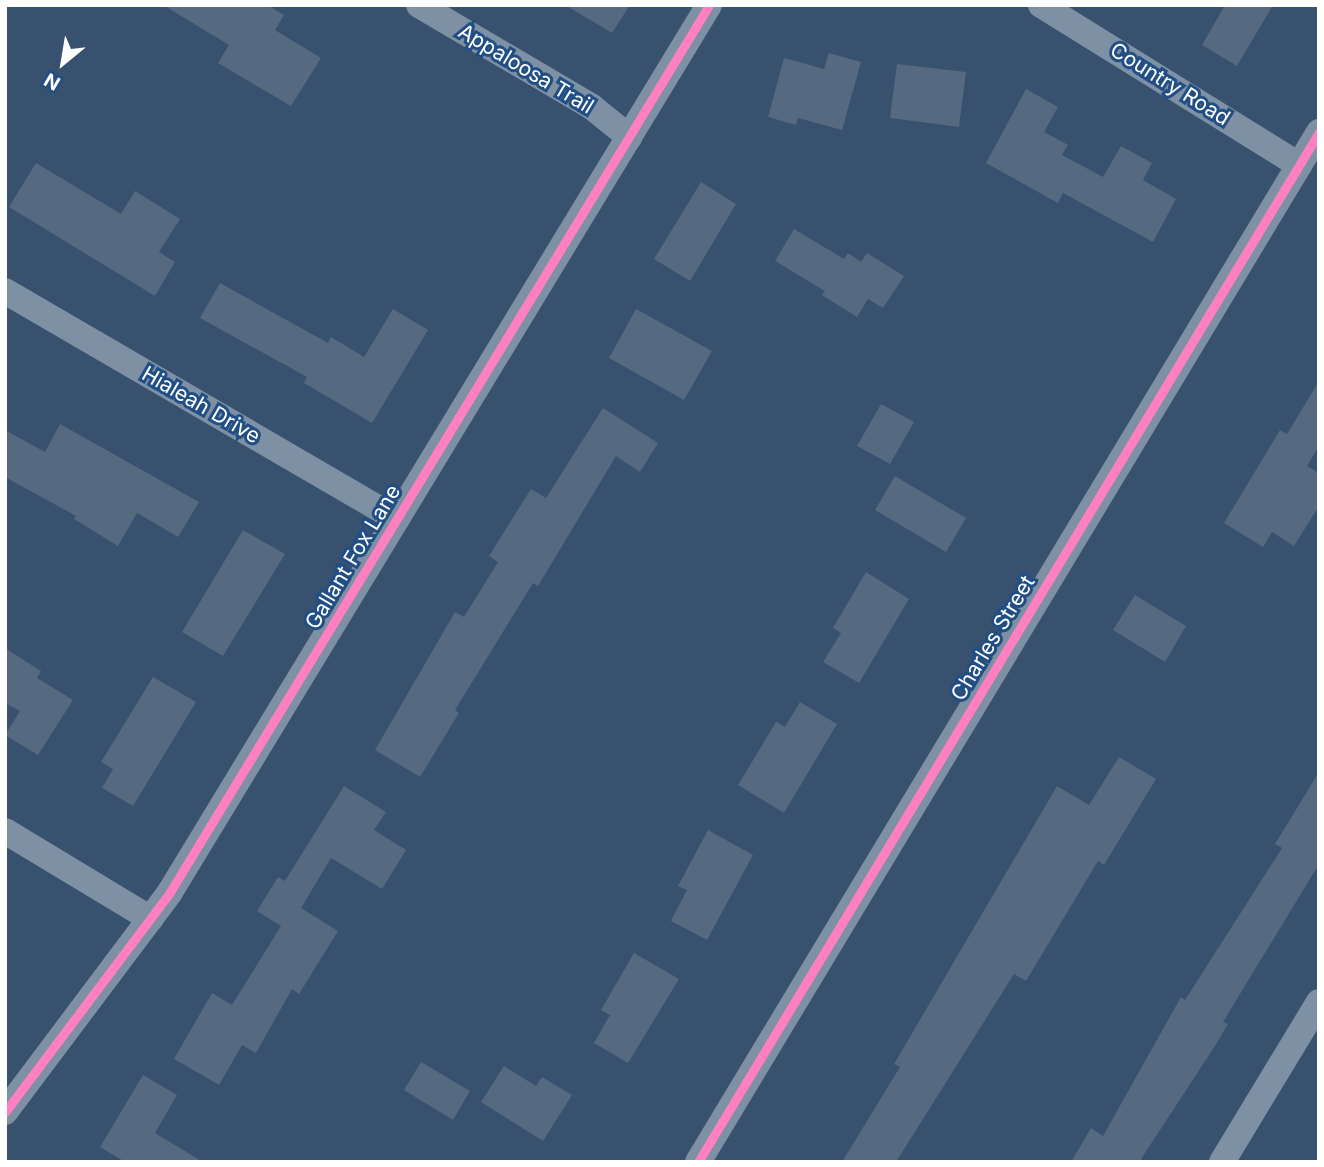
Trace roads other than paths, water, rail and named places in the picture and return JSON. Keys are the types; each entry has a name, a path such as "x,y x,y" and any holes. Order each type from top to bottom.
{"street":[{"name":"Appaloosa Trail","path":"419,5 592,107 629,137"},
{"name":"Gallant Fox Lane","path":"5,1112 151,919 709,5"},
{"name":"Country Road","path":"1041,5 1299,164"},
{"name":"Charles Street","path":"698,1162 1319,132"},
{"name":"Hialeah Drive","path":"5,291 396,519"},
{"path":"5,831 151,919"},
{"path":"1222,1162 1319,1002"}]}
